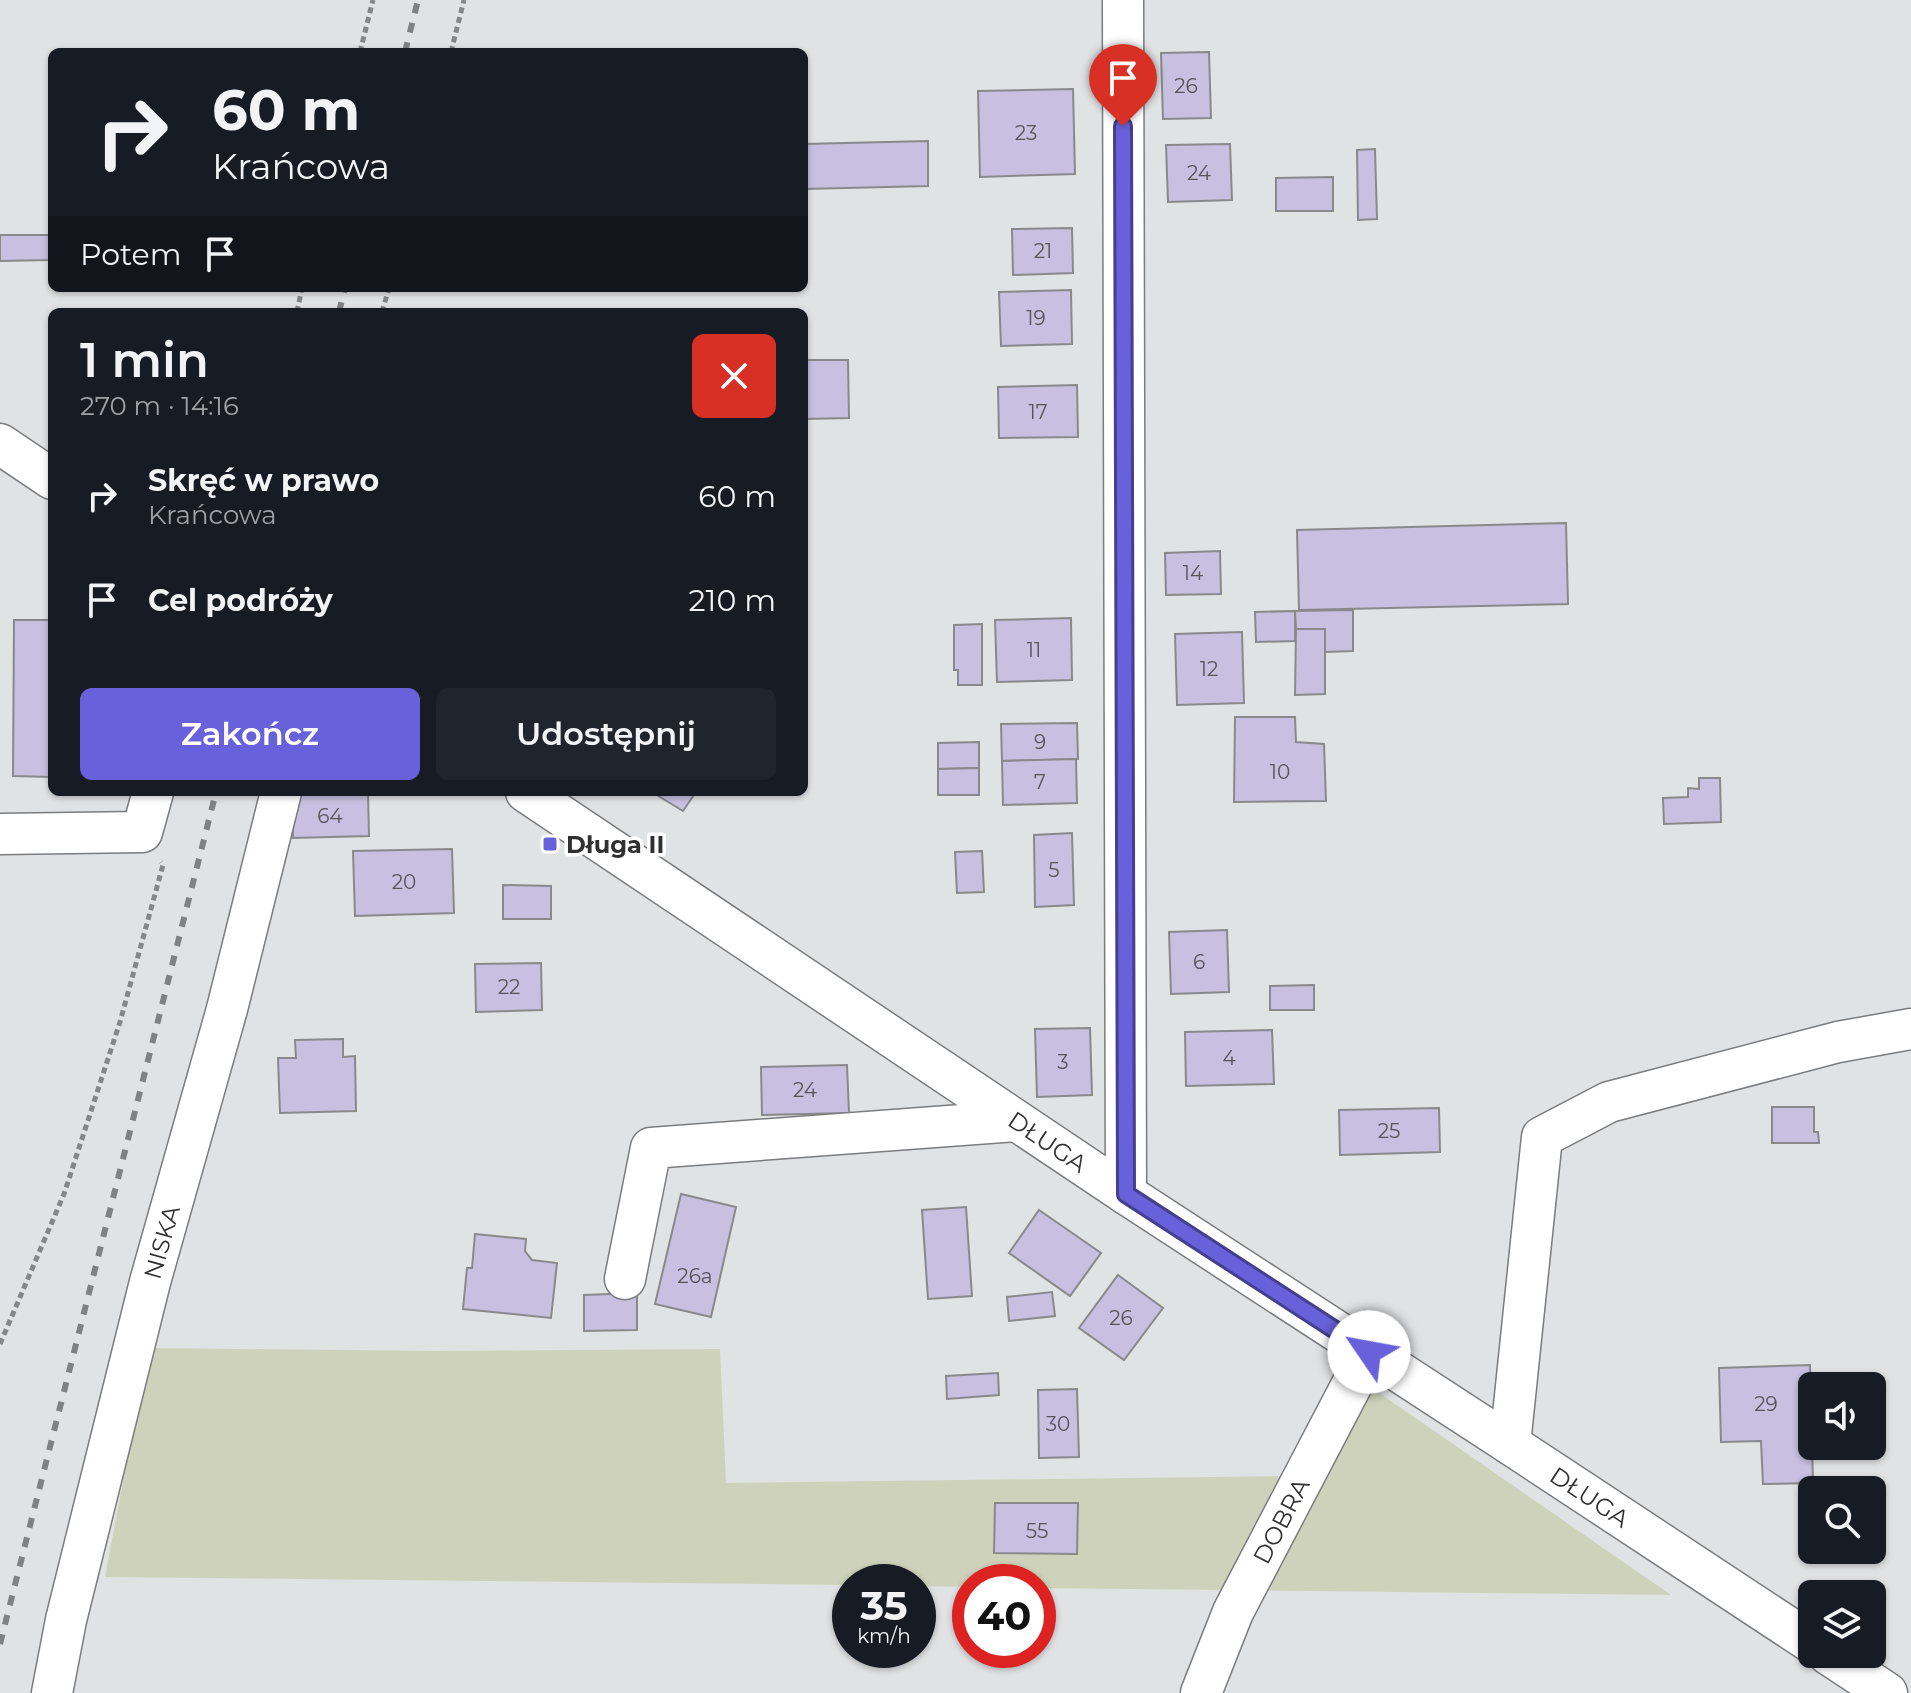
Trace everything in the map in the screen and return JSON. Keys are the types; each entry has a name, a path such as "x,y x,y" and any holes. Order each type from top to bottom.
{"street":[{"path":"1123,0 1126,1194"},
{"path":"0,444 48,476"},
{"path":"0,834 142,832 152,796"},
{"name":"NISKA","path":"52,1693 66,1620 150,1282 227,1009 280,796"},
{"name":"DŁUGA","path":"532,796 1126,1194 1798,1634"},
{"path":"1510,1444 1542,1137 1609,1102 1838,1042 1911,1029"},
{"path":"625,1279 651,1148 1016,1121"},
{"name":"DOBRA","path":"1201,1693 1233,1612 1369,1352"},
{"path":"1849,1668 1887,1693"}],"path":[{"path":"361,48 373,0"},
{"path":"452,48 464,0"},
{"path":"0,1344 64,1194 120,1022 163,865 142,832"}],"green space":[{"path":"148,1348 435,1351 720,1349 726,1483 1287,1476 1362,1381 1671,1595 1056,1588 1056,1564 952,1564 952,1587 936,1586 936,1564 832,1564 832,1585 105,1577"}],"building":[{"path":"1209,52 1211,118 1163,119 1161,53"},
{"path":"1073,89 1075,174 980,177 978,91"},
{"path":"928,141 928,186 808,189 808,144"},
{"path":"1230,144 1232,200 1168,202 1166,145"},
{"path":"1375,149 1377,219 1358,220 1357,150"},
{"path":"1333,177 1333,211 1276,211 1276,178"},
{"path":"1072,228 1073,273 1013,275 1012,229"},
{"path":"0,235 48,235 48,260 0,261"},
{"path":"1071,290 1072,344 1001,346 999,292"},
{"path":"808,360 848,360 849,418 808,419"},
{"path":"1077,385 1078,437 999,438 998,387"},
{"path":"1566,523 1568,604 1299,610 1297,530"},
{"path":"1220,551 1221,594 1166,595 1165,553"},
{"path":"1353,610 1353,651 1325,652 1325,629 1296,629 1295,611"},
{"path":"1295,611 1295,641 1256,642 1255,612"},
{"path":"1071,618 1072,680 997,682 995,620"},
{"path":"14,620 48,620 48,777 13,776"},
{"path":"982,624 982,685 958,685 958,670 954,670 954,625"},
{"path":"1296,629 1325,629 1325,694 1295,695"},
{"path":"1242,632 1244,703 1177,705 1175,634"},
{"path":"1235,717 1295,717 1296,742 1324,744 1326,801 1234,802"},
{"path":"1077,723 1078,759 1002,761 1001,724"},
{"path":"979,742 979,768 938,769 938,743"},
{"path":"1076,759 1077,803 1003,805 1002,761"},
{"path":"979,768 979,795 938,795 938,769"},
{"path":"1699,778 1720,778 1721,822 1664,824 1663,798 1688,797 1688,788 1699,789"},
{"path":"292,796 368,796 369,836 293,838"},
{"path":"659,796 693,796 683,811"},
{"path":"1072,833 1074,905 1035,907 1034,835"},
{"path":"452,849 454,913 355,916 353,851"},
{"path":"982,851 984,892 957,893 955,852"},
{"path":"503,885 551,886 551,919 503,919"},
{"path":"1227,930 1229,992 1171,994 1169,932"},
{"path":"541,963 542,1010 476,1012 475,964"},
{"path":"1314,985 1314,1010 1270,1010 1270,986"},
{"path":"1090,1028 1092,1095 1037,1097 1035,1029"},
{"path":"1272,1030 1274,1084 1186,1086 1185,1032"},
{"path":"343,1039 343,1057 355,1056 356,1111 280,1113 278,1058 296,1058 295,1040"},
{"path":"847,1065 849,1113 762,1115 761,1067"},
{"path":"1772,1107 1814,1107 1814,1132 1818,1132 1819,1143 1772,1143"},
{"path":"1439,1108 1440,1152 1340,1155 1339,1110"},
{"path":"681,1194 736,1207 711,1317 655,1304"},
{"path":"966,1207 972,1296 928,1299 922,1210"},
{"path":"1039,1210 1101,1253 1070,1296 1009,1253"},
{"path":"475,1234 526,1239 525,1251 532,1260 557,1263 551,1318 463,1309 467,1268 472,1268"},
{"path":"1118,1275 1163,1308 1124,1360 1079,1328"},
{"path":"1052,1292 1055,1316 1009,1321 1007,1297"},
{"path":"637,1293 637,1330 584,1331 584,1295"},
{"path":"1810,1365 1810,1372 1798,1372 1798,1460 1812,1460 1813,1476 1798,1476 1798,1483 1763,1484 1761,1441 1721,1442 1719,1368"},
{"path":"998,1373 999,1395 947,1399 946,1376"},
{"path":"1077,1389 1079,1457 1039,1458 1038,1390"},
{"path":"995,1503 1078,1503 1077,1554 994,1553"}],"railway":[{"path":"406,48 418,0"},
{"path":"340,308 344,292"},
{"path":"0,1644 215,796"}],"place":[{"name":"Długa II","path":"550,844"}],"route":[{"path":"1123,126 1126,1194 1369,1352"}]}
